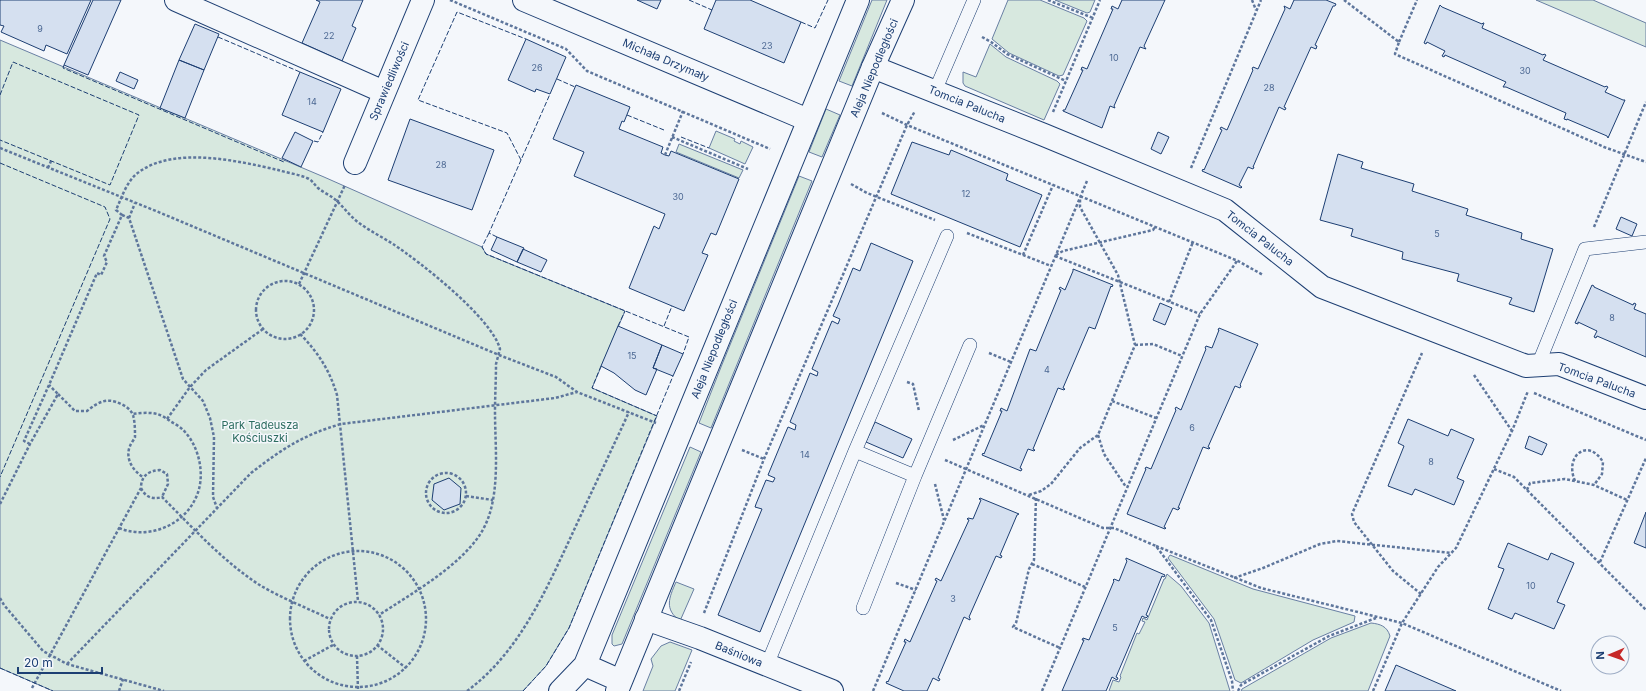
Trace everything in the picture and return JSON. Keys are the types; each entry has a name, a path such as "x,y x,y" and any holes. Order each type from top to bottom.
{"street":[{"path":"176,0 384,92"},
{"name":"Sprawiedliwości","path":"356,163 423,0"},
{"name":"Michała Drzymały","path":"524,0 808,120"},
{"name":"Aleja Niepodległości","path":"560,691 585,664 858,0"},
{"name":"Aleja Niepodległości","path":"619,686 873,67 903,0"},
{"name":"Tomcia Palucha","path":"873,67 1044,135 1225,210 1322,287 1526,366 1559,364 1646,398"},
{"name":"Baśniowa","path":"646,619 700,638 832,691"},
{"path":"585,664 619,686"}],"lane":[{"path":"935,91 974,0"},
{"path":"767,665 855,451 947,236"},
{"path":"1538,365 1585,249 1646,242"},
{"path":"863,608 915,476 970,345"},
{"path":"855,451 915,476"}],"path":[{"path":"450,0 566,50 587,71 767,148"},
{"path":"1048,0 1093,18"},
{"path":"1044,135 1100,0"},
{"path":"1252,0 1256,11"},
{"path":"1189,174 1260,0"},
{"path":"1344,0 1399,42"},
{"path":"1418,0 1394,54 1604,147 1646,162"},
{"path":"962,28 991,42 1007,54 1066,81"},
{"path":"1585,249 1646,102"},
{"path":"679,691 700,638 704,611 764,459 907,125 877,110"},
{"path":"665,154 682,111"},
{"path":"672,137 748,169"},
{"path":"0,148 499,355 556,377 577,392 654,423 658,423"},
{"path":"129,218 116,210 130,181 138,172 149,166 170,160 211,158 257,165 308,178 319,189 337,201 358,222 393,244 425,268 467,304 494,336 500,349 496,364 495,473 488,519 479,536 468,551 419,589 379,615"},
{"path":"48,168 51,161"},
{"path":"299,284 356,163"},
{"path":"1024,255 1053,184"},
{"path":"873,691 1080,196 1080,207 1118,275 1135,345 1098,435 1080,448 1051,484 1045,489 1030,495"},
{"path":"135,203 129,218 183,379 203,401 212,427 214,437 213,498 217,508"},
{"path":"30,444 24,441 97,273 101,275 106,262 104,256 122,215"},
{"path":"1055,256 1063,251 1153,230 1155,227"},
{"path":"1169,302 1193,242"},
{"path":"1055,256 1200,314"},
{"path":"1042,691 1126,487 1200,314 1238,261"},
{"path":"291,281 299,284 311,299 314,309 312,319 308,327 300,334 293,337 285,339 273,336 263,329 258,321 256,312 260,295 273,283 291,281"},
{"path":"167,419 190,387 206,370 263,329"},
{"path":"300,334 315,349 329,372 337,395 358,601"},
{"path":"1135,345 1153,344 1182,356"},
{"path":"1421,594 1393,571 1354,522 1352,514 1423,351"},
{"path":"1472,371 1512,431"},
{"path":"887,375 913,384 924,432 930,441"},
{"path":"49,385 75,411 87,411 98,402 114,400 124,406 132,414 135,437 130,445 129,460 133,468 143,477"},
{"path":"1373,691 1402,623 1438,568 1456,548 1512,431 1528,390"},
{"path":"67,664 110,617 196,532 251,473 280,451 298,440 321,430 341,424 555,398 577,392"},
{"path":"0,504 30,444 58,394"},
{"path":"1112,400 1156,418"},
{"path":"468,691 479,682 514,644 541,600 629,412"},
{"path":"119,528 133,532 152,532 172,524 182,517 196,497 199,488 199,462 194,445 184,430 157,414 132,414"},
{"path":"950,441 984,425"},
{"path":"1098,435 1104,454 1126,487"},
{"path":"740,450 764,459"},
{"path":"1575,481 1571,467 1574,458 1579,452 1584,450 1592,451 1600,456 1604,462 1602,474 1594,485"},
{"path":"1600,562 1646,458"},
{"path":"966,469 1030,495 1103,528 1114,528 1234,578 1261,588 1376,618 1402,623 1561,691"},
{"path":"1494,469 1514,477 1646,610"},
{"path":"143,477 156,470 166,472 168,484 162,498"},
{"path":"448,473 457,476 463,483 466,496 463,505 456,511 448,514 439,513 431,508 427,500 427,486 435,476 448,473"},
{"path":"32,688 141,488 143,477"},
{"path":"934,478 944,520"},
{"path":"1527,490 1530,483 1565,478 1594,485 1627,500"},
{"path":"141,488 143,492 150,497 162,498 196,532 244,574 260,585 330,619"},
{"path":"466,496 492,500"},
{"path":"1036,498 1034,556 1029,569 1014,627 1060,648"},
{"path":"1234,578 1263,568 1320,544 1337,541 1451,553"},
{"path":"1156,546 1211,620 1232,681 1233,691"},
{"path":"352,551 368,552 384,556 398,564 410,575 419,589 424,605 426,622 423,639 416,654 406,668 386,681 358,689 322,678 304,661 296,648 291,632 290,616 292,601 301,582 315,567 332,556 352,551"},
{"path":"1032,564 1085,587"},
{"path":"0,598 24,630 43,651 50,655 67,664 164,691"},
{"path":"358,601 367,603 374,608 379,615 383,625 383,630 378,645 365,654 357,656 344,654 333,645 328,632 330,619 334,611 341,605 358,601"},
{"path":"1238,691 1241,685 1328,636 1376,618"},
{"path":"304,661 333,645"},
{"path":"378,645 406,668"},
{"path":"357,656 358,689"},
{"path":"119,691 123,680"},
{"path":"143,691 144,686"}],"green space":[{"path":"872,0 887,0 852,86 839,81"},
{"path":"1008,0 1040,0 1084,18 1087,21 1063,75 1059,76 1009,53 992,39"},
{"path":"1055,0 1095,0 1090,12 1087,13"},
{"path":"1536,0 1593,0 1646,23 1646,47"},
{"name":"Park Tadeusza Kościuszki","path":"0,40 324,177 482,247 486,254 625,311 592,388 657,416 569,628 546,666 523,691 53,691 0,668"},
{"path":"990,44 1006,57 1057,81 1060,84 1044,120 965,86 963,83 963,72 976,77"},
{"path":"826,109 840,115 822,157 809,152"},
{"path":"716,131 735,139 734,141 740,144 741,141 753,147 745,164 709,148"},
{"path":"679,144 743,170 739,178 676,152"},
{"path":"799,176 812,181 711,428 699,423"},
{"path":"690,447 701,452 622,644 614,646 612,644 612,635"},
{"path":"1170,555 1253,589 1355,616 1354,622 1313,640 1241,683 1235,680 1214,619 1168,558"},
{"path":"1167,574 1181,586 1209,623 1230,691 1109,691 1113,680 1119,682 1137,633 1139,634 1145,622 1142,621 1143,618 1147,620"},
{"path":"676,582 694,589 680,621 675,617 669,603 671,593"},
{"path":"1371,623 1383,626 1390,636 1368,691 1241,691 1242,689 1331,638"},
{"path":"670,642 692,650 675,691 643,691 653,666 651,659 661,646"}],"building":[{"path":"0,0 91,0 67,54 46,45 44,51 1,32 4,26 0,25"},
{"path":"93,0 121,0 88,75 64,65"},
{"path":"316,0 363,0 352,26 356,28 342,61 302,43 320,2"},
{"path":"637,0 661,0 657,9"},
{"path":"716,0 750,0 801,22 784,63 704,29"},
{"path":"1122,0 1165,0 1144,46 1146,49 1140,47 1114,106 1115,108 1110,106 1102,128 1063,110 1065,110 1083,70 1081,70 1082,67 1087,69 1113,9 1111,9 1112,6 1118,9"},
{"path":"1294,0 1326,0 1336,4 1333,6 1315,45 1317,46 1316,49 1311,47 1284,107 1286,108 1285,110 1279,107 1253,169 1248,167 1239,185 1242,187 1241,188 1202,171 1203,169 1204,170 1222,130 1220,129 1221,127 1227,130 1253,67 1258,69 1285,9 1284,6 1290,9"},
{"path":"1440,5 1482,24 1484,23 1482,28 1546,55 1543,60 1605,87 1606,86 1608,87 1605,92 1625,100 1608,138 1607,136 1564,119 1566,113 1503,87 1506,82 1445,55 1444,57 1442,56 1445,51 1427,42 1426,44 1424,43"},
{"path":"195,24 219,34 204,70 179,60"},
{"path":"526,39 566,57 550,94 536,89 535,92 508,80"},
{"path":"179,60 204,70 185,118 160,108"},
{"path":"120,72 138,80 134,89 116,81"},
{"path":"300,72 341,89 323,132 282,115"},
{"path":"576,85 630,107 624,122 622,121 619,129 663,147 661,153 665,155 669,156 671,151 739,179 716,235 711,233 702,253 708,255 684,311 629,288 654,226 659,229 665,214 574,176 584,152 553,139"},
{"path":"410,119 494,150 472,210 388,180"},
{"path":"295,132 313,141 301,167 282,158"},
{"path":"1158,132 1169,137 1161,154 1151,149"},
{"path":"912,142 949,155 951,150 1008,174 1006,180 1042,195 1020,247 891,194"},
{"path":"1338,154 1363,162 1361,168 1414,184 1412,191 1468,209 1466,215 1522,233 1521,239 1553,249 1534,312 1509,304 1512,298 1457,281 1459,274 1402,259 1403,252 1351,236 1353,229 1320,220"},
{"path":"1621,217 1637,224 1632,236 1616,229"},
{"path":"497,237 524,248 517,262 491,250"},
{"path":"871,243 913,261 760,632 718,615 762,509 755,507 756,504 766,480 773,482 775,478 768,475 788,427 795,430 796,425 790,422 810,373 817,376 818,372 812,369 832,321 838,324 840,319 833,316 853,268 860,271"},
{"path":"523,249 547,260 541,272 517,262"},
{"path":"1073,269 1113,285 1112,287 1111,286 1095,329 1089,327 1063,388 1065,389 1058,388 1033,449 1035,450 1028,449 1020,468 1022,469 1021,471 982,455 983,453 984,454 1002,411 1000,411 1001,408 1007,411 1030,349 1036,351 1061,290 1059,289 1060,287 1065,290"},
{"path":"1592,285 1633,305 1634,303 1636,304 1634,309 1646,314 1646,357 1597,336 1596,338 1594,337 1597,331 1578,322 1578,324 1575,323"},
{"path":"1160,303 1172,308 1165,325 1153,320"},
{"path":"618,326 662,345 653,368 657,369 646,395 635,390 614,373 601,366"},
{"path":"1219,328 1258,344 1240,388 1235,386 1208,447 1210,448 1203,447 1178,508 1180,508 1178,510 1173,508 1164,527 1166,528 1165,529 1127,514 1145,469 1146,467 1151,469 1176,410 1175,409 1176,407 1181,410 1206,349 1205,348 1206,346 1212,348"},
{"path":"662,345 683,354 673,376 653,368"},
{"path":"1408,419 1448,436 1451,429 1474,439 1457,478 1464,481 1454,505 1415,489 1412,495 1388,486 1404,446 1398,443"},
{"path":"875,422 912,439 903,458 866,442"},
{"path":"1529,436 1547,444 1542,455 1525,448"},
{"path":"449,478 461,488 460,504 444,510 432,500 434,484"},
{"path":"980,498 1019,514 1017,515 1000,555 1002,556 1001,558 996,556 969,617 970,620 964,617 938,678 940,679 939,681 933,678 927,691 904,691 886,683 887,681 888,682 906,642 904,642 905,639 910,642 937,581 935,580 936,578 941,581 969,520 967,519 973,519 981,500 979,499"},
{"path":"1646,512 1646,548 1634,543"},
{"path":"1508,543 1548,560 1551,553 1574,563 1557,602 1565,605 1554,629 1515,613 1512,619 1488,609 1504,569 1498,567"},
{"path":"1126,558 1165,575 1164,577 1162,576 1146,615 1148,616 1146,618 1142,616 1116,677 1118,678 1117,680 1112,677 1106,691 1062,691 1084,640 1082,640 1083,638 1089,640 1114,581 1113,580 1119,581 1127,561"},
{"path":"1396,665 1456,691 1385,691"}],"fence":[{"path":"689,0 712,10"},
{"path":"801,22 815,28 828,0"},
{"path":"521,160 507,133 418,100 457,12 526,39"},
{"path":"218,37 300,72"},
{"path":"0,95 13,62 139,115 110,185 0,140"},
{"path":"64,65 63,68 284,162 285,160"},
{"path":"557,79 575,87"},
{"path":"497,237 489,233 550,94"},
{"path":"627,115 664,130"},
{"path":"314,141 318,142 323,132"},
{"path":"681,137 709,148"},
{"path":"0,163 105,207 110,219 0,477"},
{"path":"489,233 482,247 486,254 689,337 683,354"},
{"path":"664,326 672,306"},
{"path":"618,326 625,311"},
{"path":"601,366 592,388 657,416"},
{"path":"523,691 546,666 569,628 673,376"},
{"path":"0,668 53,691"}]}
